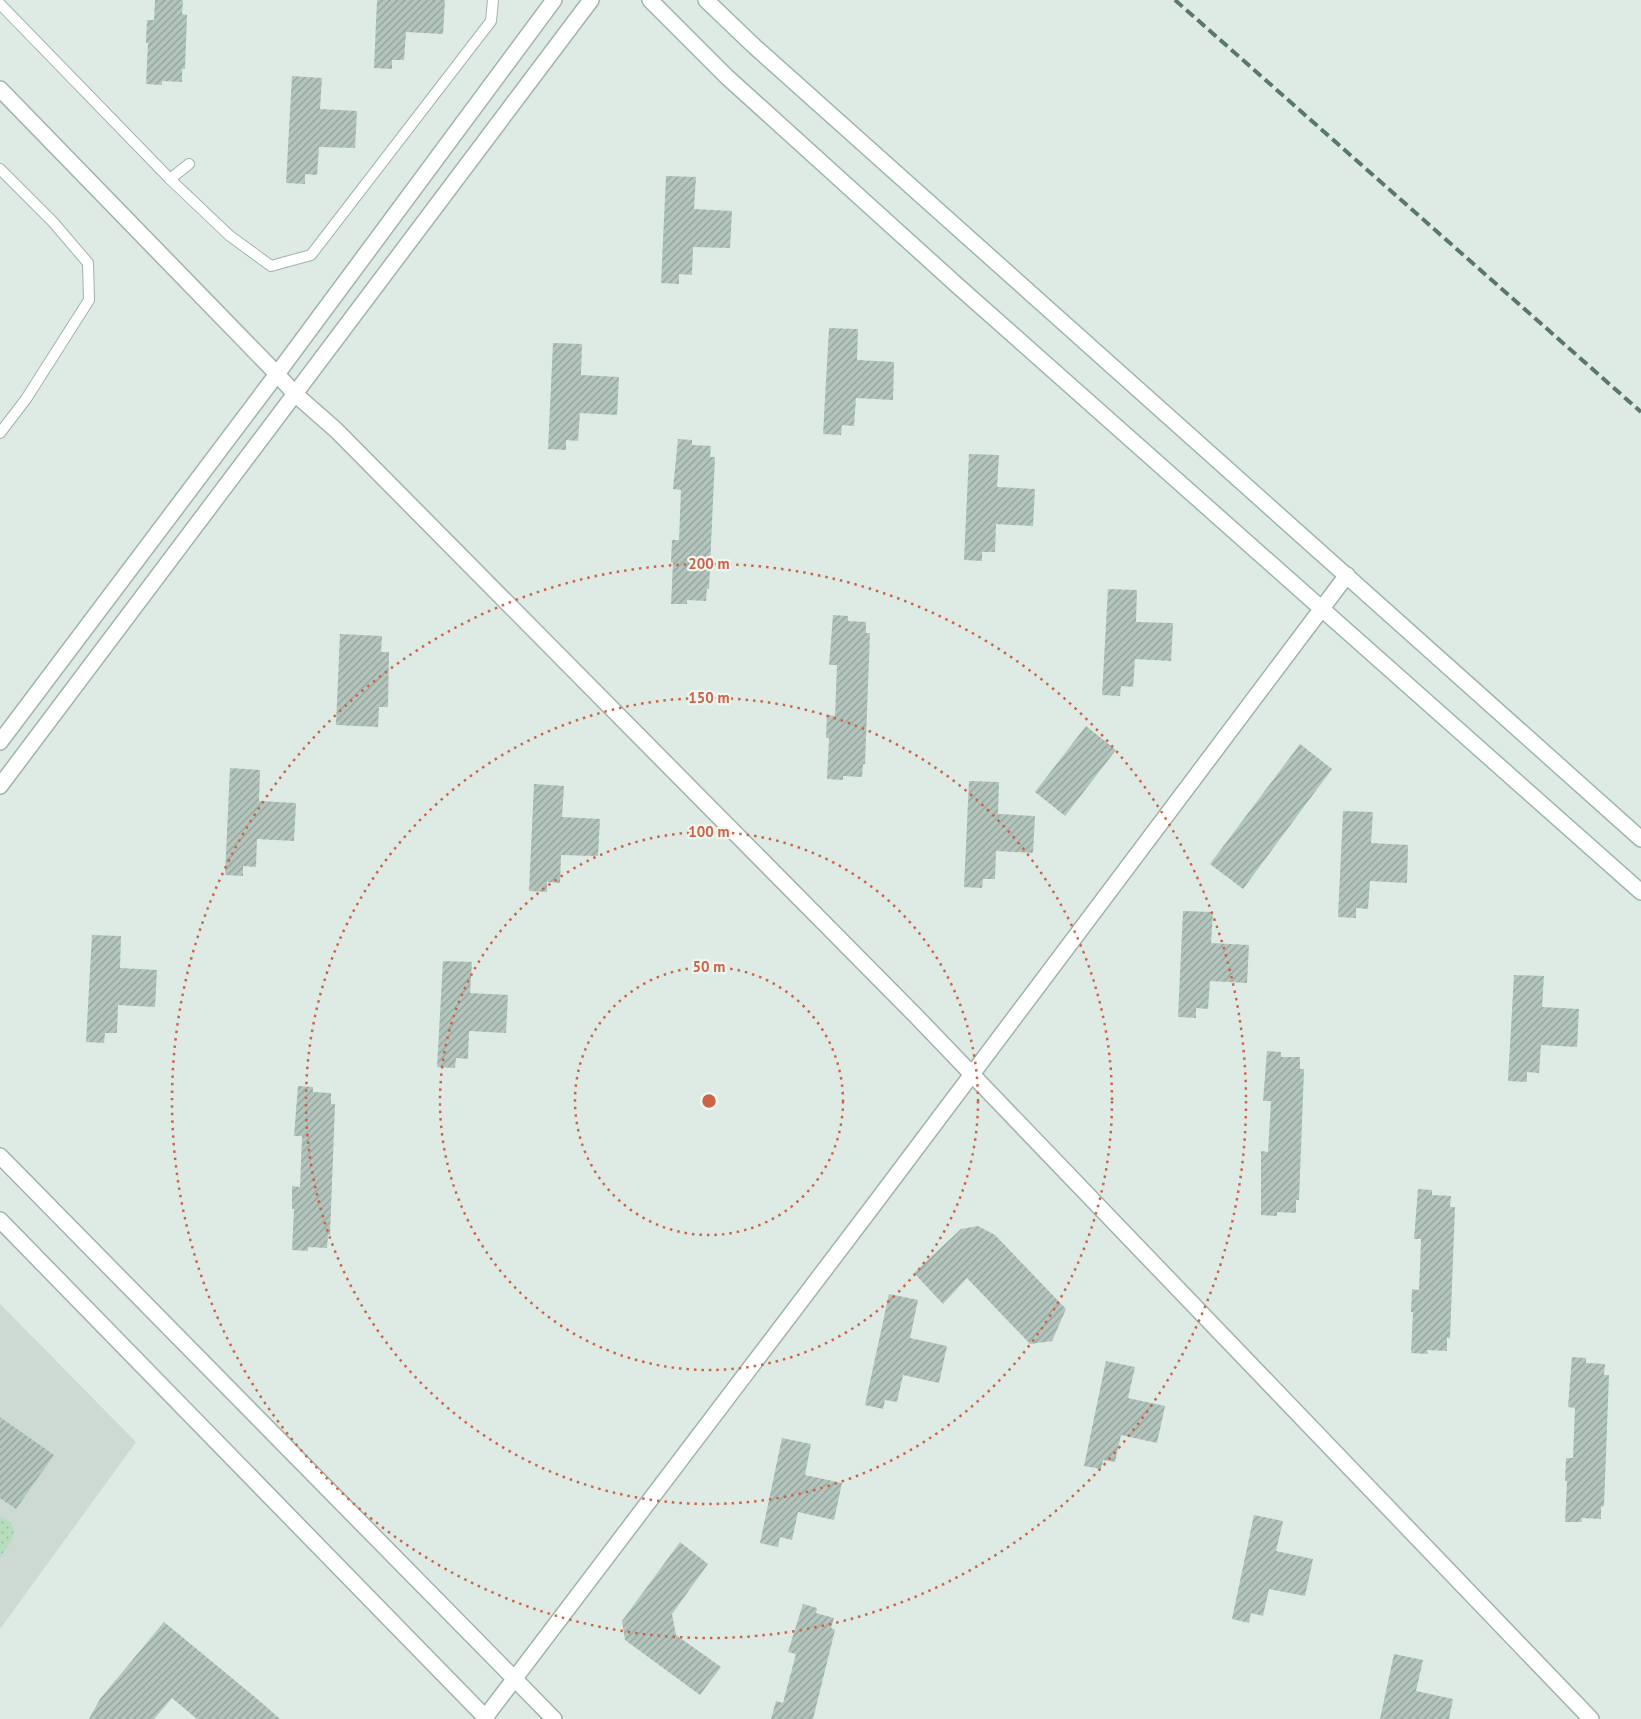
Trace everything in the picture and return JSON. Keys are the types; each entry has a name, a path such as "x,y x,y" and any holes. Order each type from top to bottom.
{"street":[{"path":"0,742 277,374 554,0"},
{"path":"0,786 591,0"},
{"path":"650,0 756,104 966,294 1641,892"},
{"path":"706,0 761,52 1641,839"},
{"path":"0,90 295,394 336,430 972,1074 1591,1719"},
{"path":"0,1220 486,1719 1347,575"},
{"path":"0,1156 554,1719"}],"lane":[{"path":"0,4 170,178 230,236 271,266 311,255 491,21 493,0"},
{"path":"170,178 189,164"},
{"path":"0,169 54,222 88,263 88,300 26,398 0,433"}],"shaded area":[{"path":"0,1304 136,1442 0,1629"}],"green space":[{"path":"0,1516 11,1523 14,1532 11,1541 0,1557"}],"building":[{"path":"155,0 183,0 182,14 187,15 185,69 182,69 182,82 162,81 162,85 146,84 147,20 154,20"},
{"path":"377,0 445,0 443,34 406,32 404,60 392,60 392,69 374,68"},
{"path":"292,76 322,78 320,109 357,111 355,148 319,147 317,175 305,174 305,184 286,183"},
{"path":"666,176 696,177 694,209 732,211 730,248 693,247 692,275 679,274 679,284 661,283"},
{"path":"829,328 858,329 857,360 894,362 893,400 856,398 854,426 842,425 841,435 823,434"},
{"path":"553,343 582,344 581,375 619,377 617,415 580,413 578,441 566,440 566,450 548,449"},
{"path":"678,439 692,440 692,445 711,446 710,457 715,457 709,589 707,588 706,601 687,600 687,604 671,604 672,540 679,540 681,490 673,489"},
{"path":"969,454 999,455 997,487 1035,489 1033,526 996,524 995,552 982,552 982,561 964,560"},
{"path":"1108,589 1137,590 1136,622 1173,623 1171,661 1135,659 1133,687 1121,686 1120,696 1102,695"},
{"path":"833,615 848,616 848,621 866,622 866,633 870,633 865,764 863,764 862,777 843,776 843,780 827,779 829,738 826,738 827,715 835,716 837,665 829,665"},
{"path":"340,634 382,636 381,652 389,652 388,707 379,707 378,727 336,725"},
{"path":"1086,726 1116,750 1065,816 1035,792"},
{"path":"1300,744 1332,769 1243,889 1210,864"},
{"path":"230,768 260,770 259,801 296,803 294,841 257,839 256,867 243,866 243,876 225,875"},
{"path":"969,781 999,782 998,814 1035,816 1033,853 996,851 995,879 983,879 982,888 964,887"},
{"path":"534,784 564,786 562,817 600,819 598,856 561,855 560,883 547,882 547,892 529,891"},
{"path":"1343,811 1373,812 1371,843 1408,845 1407,883 1370,881 1368,909 1356,908 1356,918 1338,917"},
{"path":"1183,911 1213,912 1211,943 1249,945 1247,983 1210,981 1208,1009 1196,1008 1196,1018 1178,1017"},
{"path":"92,935 121,936 120,968 157,970 155,1007 118,1005 117,1033 105,1033 104,1043 86,1042"},
{"path":"443,961 472,962 470,993 508,995 506,1033 469,1031 468,1059 456,1058 455,1068 437,1067"},
{"path":"1514,975 1544,976 1542,1007 1579,1009 1577,1047 1541,1045 1539,1073 1527,1072 1527,1082 1508,1081"},
{"path":"1267,1051 1281,1052 1281,1057 1300,1057 1300,1069 1304,1069 1299,1200 1296,1200 1296,1213 1277,1212 1277,1216 1261,1215 1261,1151 1268,1152 1271,1101 1263,1101"},
{"path":"298,1086 313,1087 313,1092 331,1093 331,1104 335,1104 330,1235 328,1235 327,1248 308,1247 308,1251 292,1250 294,1209 292,1209 292,1186 300,1187 302,1136 294,1136"},
{"path":"1418,1189 1432,1190 1432,1195 1451,1196 1450,1207 1455,1207 1450,1338 1447,1338 1447,1351 1427,1350 1428,1354 1411,1353 1412,1289 1419,1290 1421,1239 1414,1239"},
{"path":"978,1226 995,1235 1066,1309 1052,1341 1030,1344 967,1278 943,1304 914,1273 961,1229"},
{"path":"889,1294 918,1300 910,1338 947,1346 939,1383 903,1375 897,1402 885,1400 883,1409 865,1405"},
{"path":"1572,1357 1586,1358 1586,1363 1605,1364 1604,1375 1609,1375 1604,1506 1601,1507 1601,1519 1581,1518 1582,1522 1565,1522 1566,1458 1573,1458 1575,1408 1568,1407"},
{"path":"1106,1361 1135,1367 1128,1398 1165,1406 1157,1443 1121,1435 1115,1462 1103,1460 1101,1469 1084,1466"},
{"path":"0,1417 54,1455 16,1509 0,1498"},
{"path":"782,1438 811,1444 805,1475 842,1483 834,1520 798,1512 792,1540 780,1537 778,1547 760,1543"},
{"path":"1254,1515 1283,1521 1276,1551 1313,1559 1305,1596 1269,1589 1263,1616 1251,1613 1249,1623 1232,1619"},
{"path":"680,1542 708,1564 672,1614 676,1635 721,1667 700,1695 625,1640 622,1621"},
{"path":"803,1604 817,1608 816,1613 834,1618 831,1628 835,1630 813,1719 771,1719 776,1701 783,1703 796,1654 788,1652"},
{"path":"164,1622 280,1719 197,1719 172,1698 154,1719 89,1719 100,1699"},
{"path":"1394,1654 1423,1660 1416,1691 1453,1699 1449,1719 1380,1719"}],"railway":[{"path":"1175,0 1641,412"}]}
